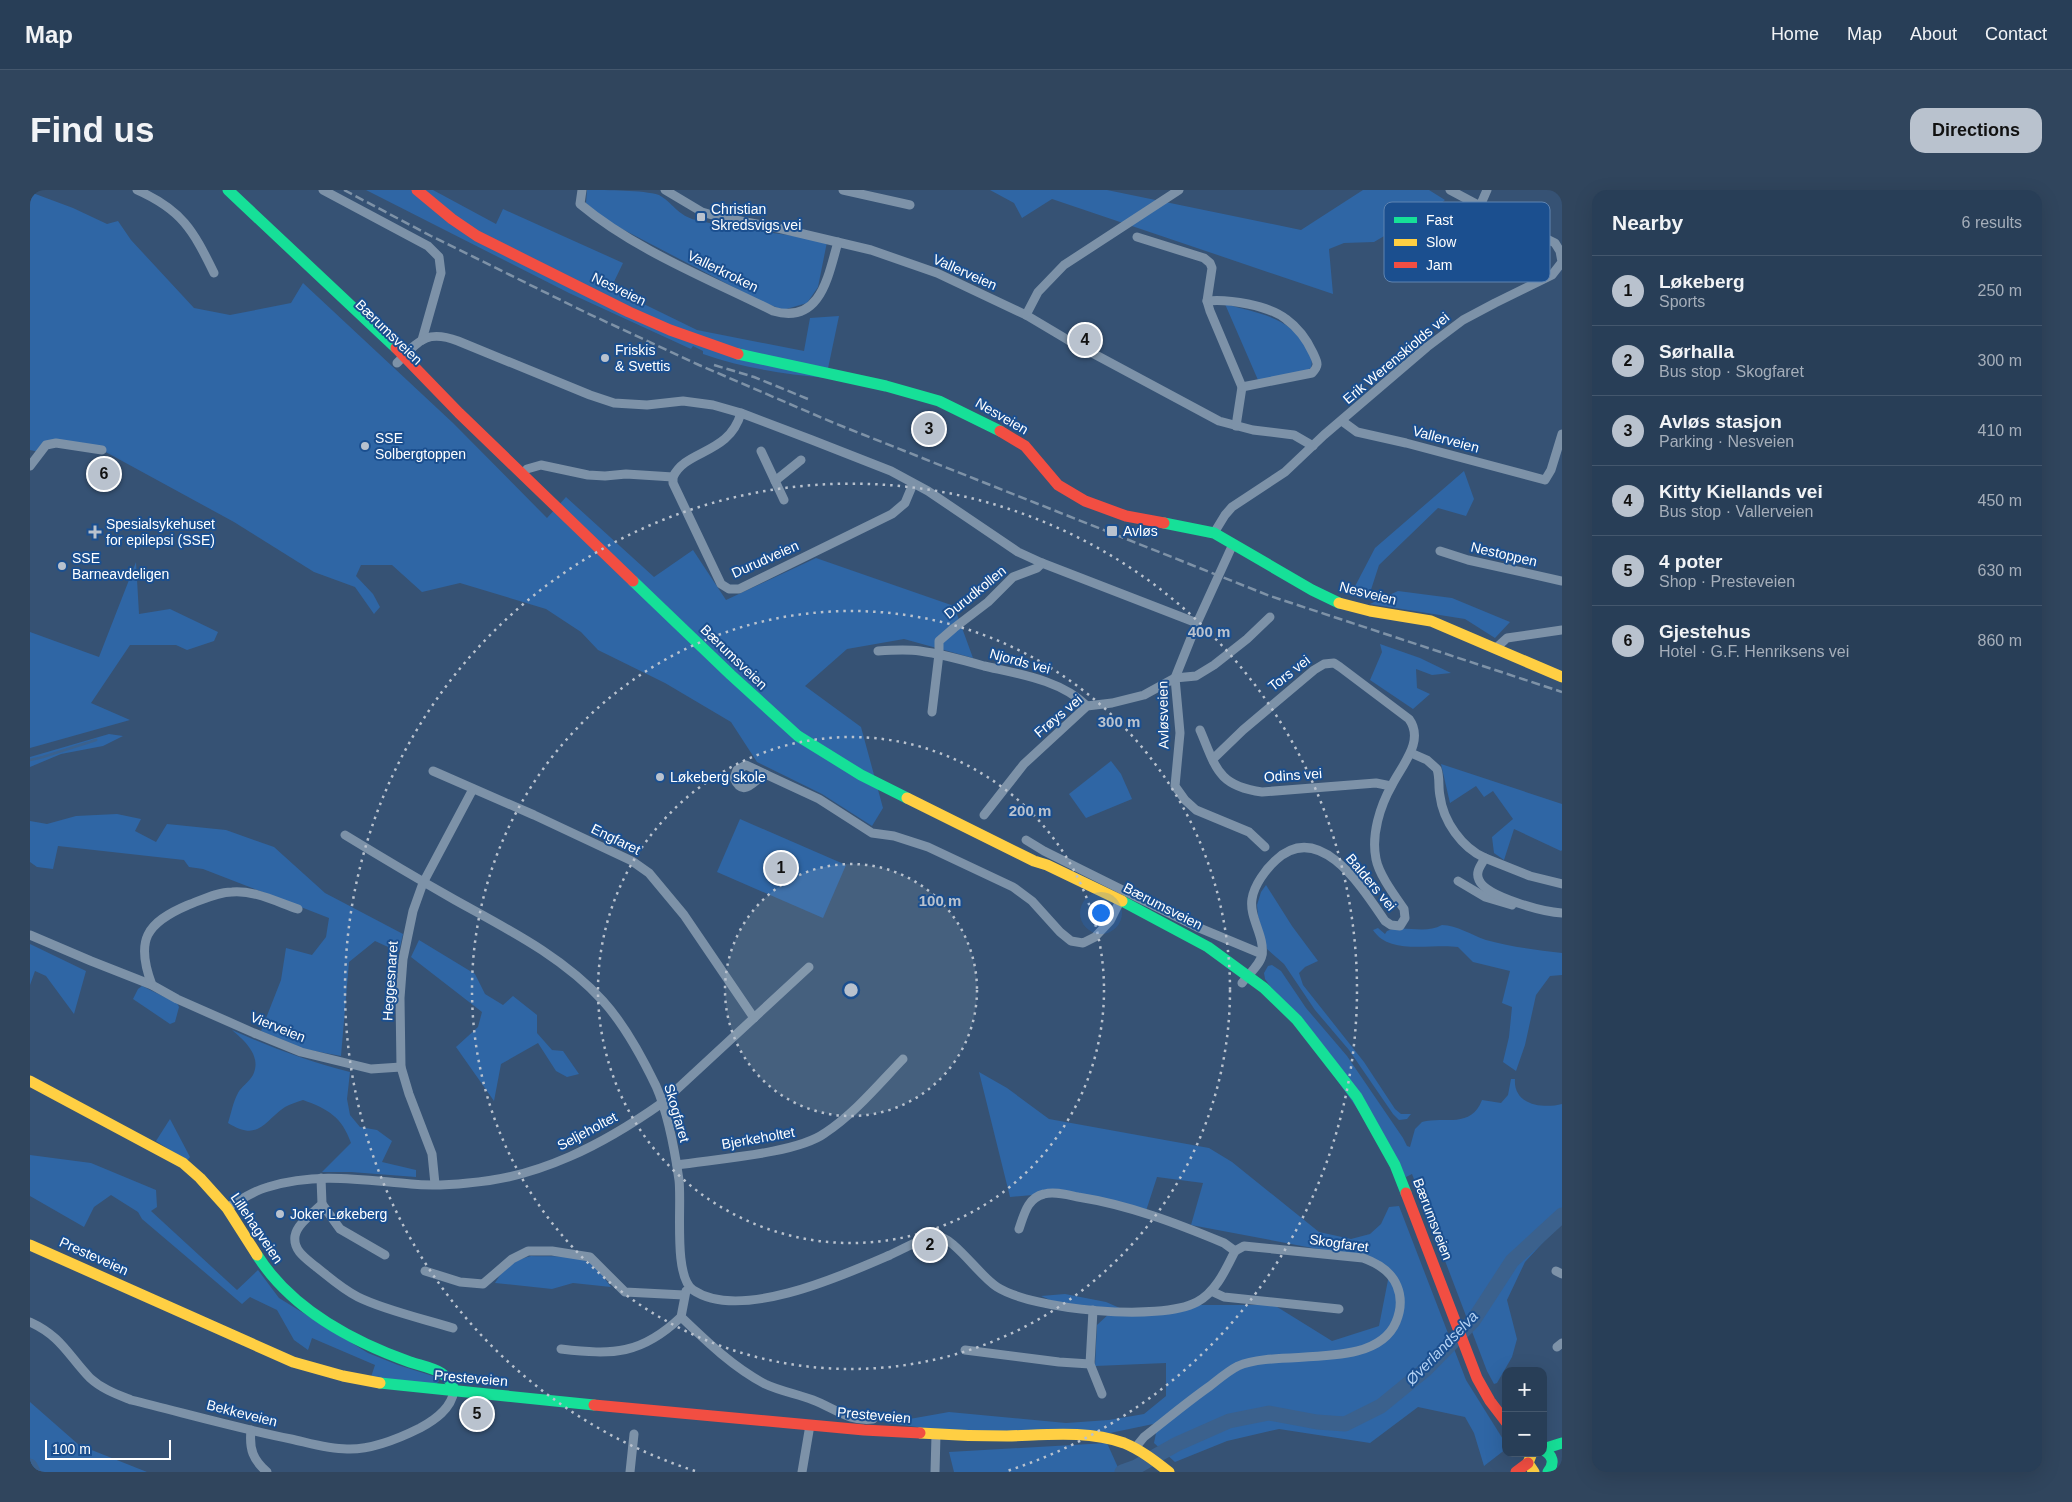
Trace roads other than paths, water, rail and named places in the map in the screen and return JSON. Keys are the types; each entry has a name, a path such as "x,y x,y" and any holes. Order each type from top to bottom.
{"main road":[{"name":"Bærumsveien","path":"228,190 306,264 339,304 401,360 434,395 459,414 737,681 798,736 861,775 1034,861 1047,865 1118,905 1191,936 1245,979 1310,1038 1347,1083 1384,1144 1411,1205 1477,1378 1490,1401 1502,1417"},
{"name":"Nesveien","path":"417,190 452,219 477,236 629,312 670,330 748,357 886,386 939,401 1009,434 1025,446 1058,485 1085,501 1126,516 1214,533 1337,602 1370,611 1431,622 1458,630 1562,677"},
{"name":"Lillehagveien","path":"30,1081 183,1163 200,1178 227,1208 275,1280 308,1310 331,1326 360,1341 394,1356 445,1374 452,1381 454,1391"},
{"name":"Presteveien","path":"30,1245 85,1268 268,1352 343,1376 394,1386 810,1425 936,1435 1075,1435 1105,1438 1129,1446 1152,1458 1169,1472"},
{"path":"1547,1448 1562,1443"},
{"path":"1547,1451 1550,1453 1554,1467"},
{"path":"1554,1467 1562,1452"},
{"path":"1516,1472 1529,1460"}],"street":[{"path":"137,190 167,206 186,222 195,235 214,273"},
{"path":"323,190 428,246 439,257 441,273 422,340"},
{"name":"Vallerkroken","path":"582,190 580,204 605,223 673,262 773,311 786,315 801,311 813,304 819,297 838,242"},
{"path":"843,190 910,205"},
{"path":"1026,315 1038,292 1064,266 1179,190"},
{"name":"Erik Werenskiolds vei","path":"1450,190 1472,202"},
{"path":"1482,202 1487,190"},
{"name":"Vallerveien","path":"670,191 702,212 718,217 778,228 871,250 937,273 1026,315 1140,380 1219,420 1236,426 1294,435 1313,446"},
{"path":"1137,237 1204,258 1210,263 1212,268 1207,301 1242,387 1236,426"},
{"name":"Erik Werenskiolds vei","path":"1550,241 1555,243 1562,262 1559,268 1550,276"},
{"name":"Erik Werenskiolds vei","path":"1214,533 1232,507 1285,472 1428,347 1463,320 1538,282"},
{"path":"1207,301 1240,302 1285,318 1295,327 1310,348 1318,364 1312,373 1242,387"},
{"path":"401,360 422,340 437,334 614,403 647,406 684,401 713,405 741,413 891,471 942,500 1014,550 1042,563 1197,623"},
{"path":"527,469 541,465 588,476 626,474 673,477 675,471 716,447 730,434 738,424 741,413"},
{"name":"Vallerveien","path":"1342,421 1357,432 1545,480 1551,470 1562,434"},
{"path":"30,466 46,445 56,443 102,450"},
{"path":"761,451 784,500"},
{"path":"775,481 801,460"},
{"name":"Durudveien","path":"673,477 673,483 721,584 729,589 739,589 892,514 905,503 914,484"},
{"name":"Avløsveien","path":"1233,544 1197,623 1176,678 1180,733 1175,786 1196,810 1236,825 1249,832 1265,847"},
{"name":"Nestoppen","path":"1440,551 1468,560 1562,581"},
{"name":"Durudkollen","path":"939,654 939,641 941,638 988,602 1013,577 1037,568 1042,563"},
{"path":"1176,678 1196,676 1214,665 1247,639 1270,617"},
{"path":"1496,648 1507,638 1562,630"},
{"name":"Njords vei","path":"878,651 903,650 939,654 1060,687 1088,706"},
{"path":"932,712 939,654"},
{"name":"Tors vei","path":"1213,759 1293,686 1314,670 1330,663 1340,666 1409,719 1414,726 1415,732 1410,753"},
{"name":"Frøys vei","path":"984,815 1024,764 1088,706 1112,703 1144,695 1176,678"},
{"name":"Odins vei","path":"1200,730 1219,773 1233,784 1246,790 1262,792 1376,783 1391,786"},
{"path":"1410,753 1427,760 1437,769 1442,809 1450,824 1469,849 1485,858 1530,876 1562,884"},
{"name":"Balders vei","path":"1262,954 1252,910 1252,898 1256,886 1270,866 1288,850 1302,847 1316,849 1329,855 1356,881 1385,921 1391,925 1400,926 1405,918 1404,909 1376,860 1375,832 1391,786 1410,753"},
{"name":"Engfaret","path":"432,771 632,860 649,873 684,915 754,1018"},
{"path":"765,774 819,799 872,832 894,836 928,847 1013,887 1032,901 1060,932 1071,941 1083,942 1095,937 1110,920 1118,905"},
{"name":"Heggesnaret","path":"435,1184 432,1154 409,1094 402,1068 400,998 403,959 413,911 423,883 473,790"},
{"name":"Skogfaret","path":"345,835 423,883 534,945 575,974 603,1001 616,1017 656,1087 662,1103 676,1165 681,1206 681,1261 688,1286"},
{"name":"Bærumsveien","path":"1026,840 1044,851 1188,922 1262,954"},
{"path":"1485,858 1477,874 1479,881 1489,889 1523,905 1562,912"},
{"path":"1458,881 1485,897 1512,905 1516,902"},
{"path":"152,985 145,963 146,937 162,918 172,912 200,900 232,892 258,895 298,909"},
{"name":"Vierveien","path":"30,935 152,985 178,999 254,1033 309,1054 371,1069 402,1068"},
{"path":"1245,979 1262,954"},
{"name":"Seljeholtet","path":"227,1208 267,1187 321,1178 365,1178 413,1185 483,1182 536,1171 599,1142 641,1118 662,1103 809,967"},
{"name":"Bjerkeholtet","path":"676,1165 779,1149 802,1144 824,1134 864,1100 903,1059"},
{"path":"321,1178 322,1204 340,1229 385,1255"},
{"path":"561,1349 597,1353 629,1350 670,1328 681,1317 684,1295 688,1286 704,1295 732,1302 790,1292 836,1277 926,1238 940,1236 956,1247 969,1262 997,1287 1032,1300 1111,1312 1173,1309 1199,1301 1211,1291 1236,1251 1224,1242 1143,1211 1060,1194 1044,1194 1033,1200 1026,1207 1019,1229"},
{"path":"322,1204 300,1226 296,1233 295,1242 297,1250 304,1257 333,1281 360,1298 453,1328"},
{"name":"Skogfaret","path":"1129,1446 1144,1437 1235,1367 1260,1360 1335,1354 1368,1348 1381,1340 1394,1326 1398,1316 1400,1296 1396,1283 1388,1272 1376,1262 1355,1257 1244,1246 1236,1251"},
{"path":"425,1271 460,1282 483,1284 512,1259 528,1251 552,1251 590,1257 625,1292 684,1295"},
{"path":"1211,1291 1224,1297 1338,1309"},
{"path":"1093,1310 1090,1364 1102,1394"},
{"path":"681,1317 719,1351 754,1377 767,1384 814,1400 850,1418 863,1421 873,1420"},
{"name":"Bekkeveien","path":"30,1322 54,1336 66,1347 89,1377 113,1393 131,1400 251,1430 333,1448 364,1448 412,1432 431,1423 450,1403 454,1391"},
{"path":"965,1350 1090,1364"},
{"path":"802,1472 810,1425"},
{"path":"251,1430 250,1444 254,1458 267,1472"},
{"path":"630,1472 634,1434"},
{"path":"935,1472 936,1435"}],"waterway":[{"path":"30,760 96,740"},
{"name":"Øverlandselva","path":"1122,1472 1136,1467 1177,1444 1229,1421 1269,1413 1317,1422 1345,1424 1381,1406 1425,1370 1473,1321 1512,1261 1562,1215"},
{"name":"Øverlandselva","path":"30,1466 33,1472"}],"railway":[{"path":"344,190 431,236 587,313 699,365 834,423 1270,596 1562,692"},
{"path":"714,365 754,377 808,399"}],"place":[{"name":"Christian Skredsvigs vei","path":"701,217"},
{"name":"Kitty Kiellands vei","path":"1085,340"},
{"name":"Friskis & Svettis","path":"605,358"},
{"name":"Avløs stasjon","path":"929,429"},
{"name":"SSE Solbergtoppen","path":"365,446"},
{"name":"Gjestehus","path":"104,474"},
{"name":"Avløs","path":"1112,531"},
{"name":"Spesialsykehuset for epilepsi (SSE)","path":"95,532"},
{"name":"SSE Barneavdeligen","path":"62,566"},
{"name":"Løkeberg skole","path":"660,777"},
{"name":"Løkeberg","path":"781,868"},
{"name":"Joker Løkeberg","path":"280,1214"},
{"name":"Sørhalla","path":"930,1245"},
{"name":"4 poter","path":"477,1414"}]}
